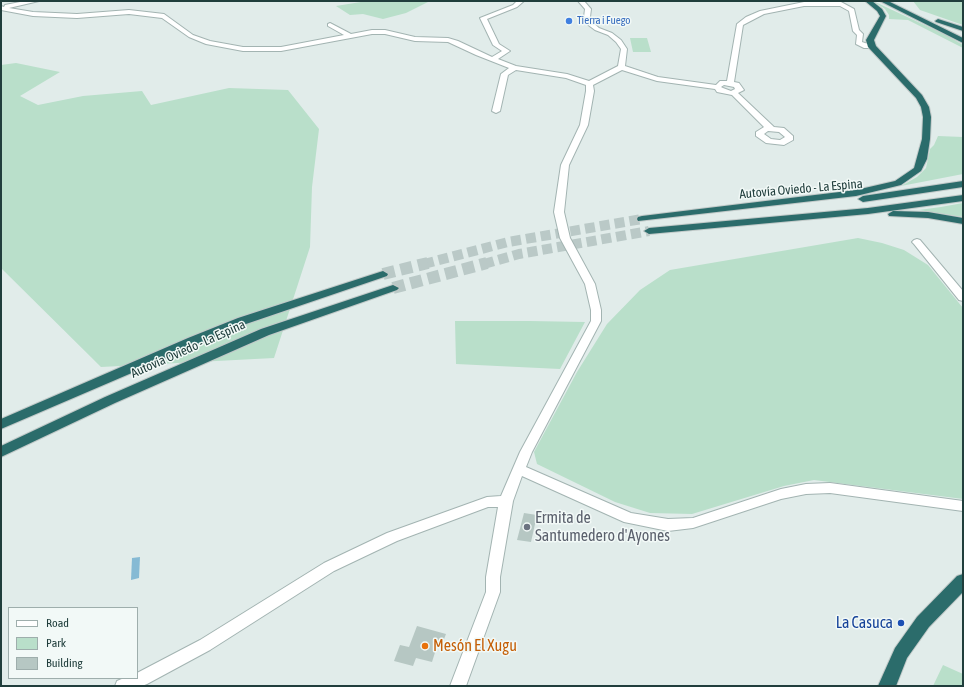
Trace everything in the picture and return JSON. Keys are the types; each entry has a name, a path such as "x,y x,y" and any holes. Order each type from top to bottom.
{"highway":[{"path":"687,213 856,193 898,183 918,169 922,159 926,139 927,117 922,102 872,47 870,40 883,16 880,10 868,1"},
{"path":"883,1 963,41"},
{"path":"888,1 963,29"},
{"name":"Autovía Oviedo - La Espina","path":"642,219 687,213 877,198 963,184"},
{"path":"648,231 868,211 963,198"},
{"path":"754,221 911,214 963,221"},
{"name":"Autovía Oviedo - La Espina","path":"1,424 192,340 383,274"},
{"name":"Autovía Oviedo - La Espina","path":"1,452 110,400 265,332 393,288"},
{"path":"887,686 901,653 923,622 963,581"}],"street":[{"path":"2,8 36,1"},
{"path":"493,59 507,51 496,45 483,18 515,6 521,1"},
{"path":"581,1 588,9 587,17 589,23 610,34 619,41 624,49 621,67"},
{"path":"730,83 740,24 748,18 762,12 804,4 829,2 841,4 852,10 856,31 860,34 858,43 864,46 872,47"},
{"path":"2,8 33,14 76,16 129,12 164,16 191,36 208,43 243,49 281,49 372,32 385,32 416,40 448,40 456,42 514,68 567,76 589,84 621,67 657,80 717,87 724,92 734,93 770,129"},
{"path":"330,25 350,36"},
{"path":"496,111 505,74 514,68"},
{"path":"717,87 720,84 730,83 740,88 734,93"},
{"path":"458,686 493,592 493,577 506,501 520,470 526,452 596,320 596,310 590,284 565,238 559,212 565,165 584,125 590,91 589,84"},
{"path":"917,242 963,298"},
{"path":"520,470 530,473 629,518 668,525 692,523 781,494 806,489 830,488 963,506"},
{"path":"123,686 141,679 205,646 329,567 392,537 487,502 506,501"}],"green space":[{"path":"367,1 430,1 406,13 383,19 363,14 350,15 336,6"},
{"path":"873,1 946,35 963,45 963,48 908,20 889,19 889,15 885,9"},
{"path":"913,1 963,1 963,25 920,10"},
{"path":"630,38 647,38 651,52 633,52"},
{"path":"16,63 60,72 20,96 38,105 83,96 142,91 151,105 229,88 288,90 319,129 312,187 310,247 274,358 101,367 1,268 1,65"},
{"path":"938,136 963,137 963,174 901,186 917,177 926,168 930,149 934,145"},
{"path":"963,203 963,217 919,210 941,207"},
{"path":"858,238 882,243 904,250 928,265 963,308 963,499 814,480 784,486 692,514 650,513 615,502 537,464 534,452 577,372 607,324 640,290 670,270"},
{"path":"455,321 585,322 560,369 456,364"},
{"path":"943,665 963,674 963,686 933,686"}],"water":[{"path":"140,557 139,578 131,580 132,558"}],"building":[{"name":"Ermita de Santumedero d'Ayones","path":"524,513 537,515 531,542 517,540"},
{"name":"Mesón El Xugu","path":"417,626 446,634 441,647 437,646 432,662 416,658 413,666 394,661 400,645 409,647"}],"tunnel":[{"path":"425,264 508,242 642,219"},
{"path":"484,264 519,254 649,231"},
{"path":"393,288 487,263"},
{"path":"383,274 425,264"}],"place":[{"name":"Tierra i Fuego","path":"569,21"},
{"name":"Ermita de Santumedero d'Ayones","path":"527,527"},
{"name":"La Casuca","path":"901,623"},
{"name":"Mesón El Xugu","path":"425,646"}]}
